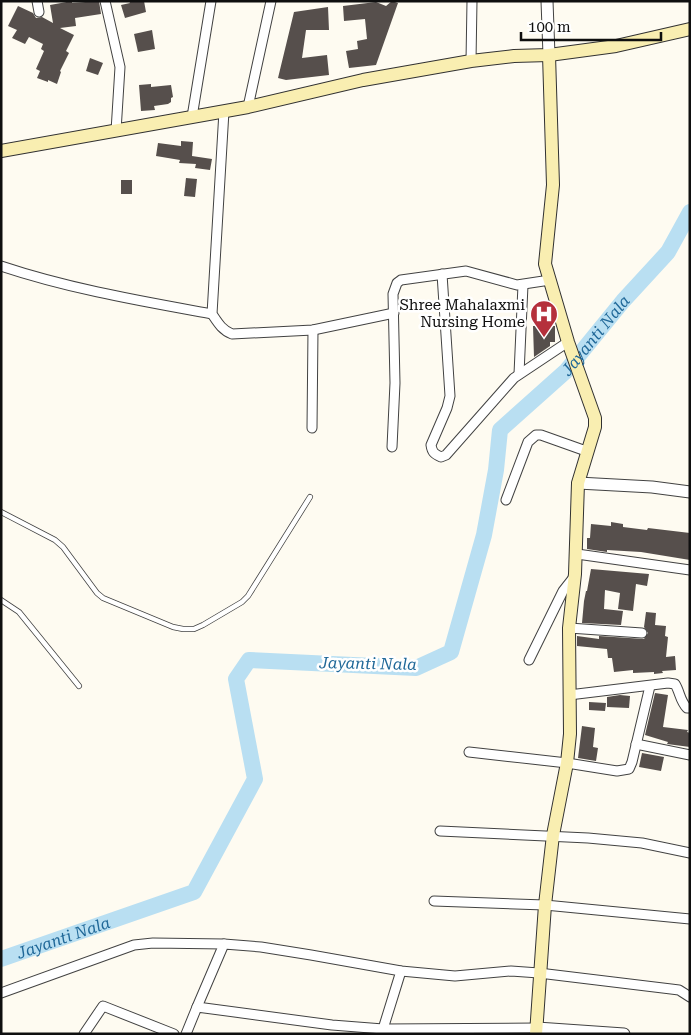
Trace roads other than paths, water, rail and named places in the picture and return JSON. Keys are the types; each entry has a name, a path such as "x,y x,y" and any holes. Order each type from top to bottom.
{"main road":[{"path":"1,151 248,107 363,80 471,61 514,56 549,55 616,46 690,29"},
{"path":"536,1031 545,905 553,836 567,762 570,734 569,628 576,574 578,483 586,451 595,427 595,418 568,342 545,264 553,185 549,55"}],"street":[{"path":"37,1 38,12"},
{"path":"105,1 120,67 116,131"},
{"path":"192,117 211,1"},
{"path":"248,107 271,1"},
{"path":"471,61 472,1"},
{"path":"547,1 549,55"},
{"path":"224,111 212,314 221,326 232,334 313,330 394,312"},
{"path":"1,266 27,275 115,297 212,314"},
{"path":"392,447 395,382 393,294 397,283 402,280 466,271 509,284 523,285 550,280"},
{"path":"442,274 450,396 447,408 431,445 435,454 441,457 446,454 519,374 568,342"},
{"path":"519,374 523,285"},
{"path":"312,428 313,330"},
{"path":"506,500 528,442 536,434 586,451"},
{"path":"578,483 652,487 690,492"},
{"path":"577,554 690,570"},
{"path":"529,660 563,591 576,574"},
{"path":"569,628 642,633"},
{"path":"569,695 668,683 674,684 679,690 682,703 687,708 690,708"},
{"path":"469,752 567,762 624,771 629,768 650,686"},
{"path":"636,744 690,755"},
{"path":"440,831 553,836 642,844 690,853"},
{"path":"434,901 545,905 690,919"},
{"path":"1,993 134,945 153,943 224,944 261,947 401,971 455,976 511,972 539,973 679,990 690,997"},
{"path":"186,1034 224,944"},
{"path":"383,1029 401,971"},
{"path":"84,1034 103,1006 174,1034"},
{"path":"197,1007 332,1025 383,1029 624,1034"}],"lane":[{"path":"1,512 55,540 103,598 173,627 194,629 203,626 242,602 248,596 310,497"},
{"path":"1,600 18,612 80,686"}],"waterway":[{"name":"Jayanti Nala","path":"1,959 194,892 255,779 236,679 249,660 416,668 451,652 484,535 496,470 500,430 566,371 623,301 668,252 690,212"}],"place":[{"name":"Shree Mahalaxmi Nursing Home","path":"544,338"}]}
